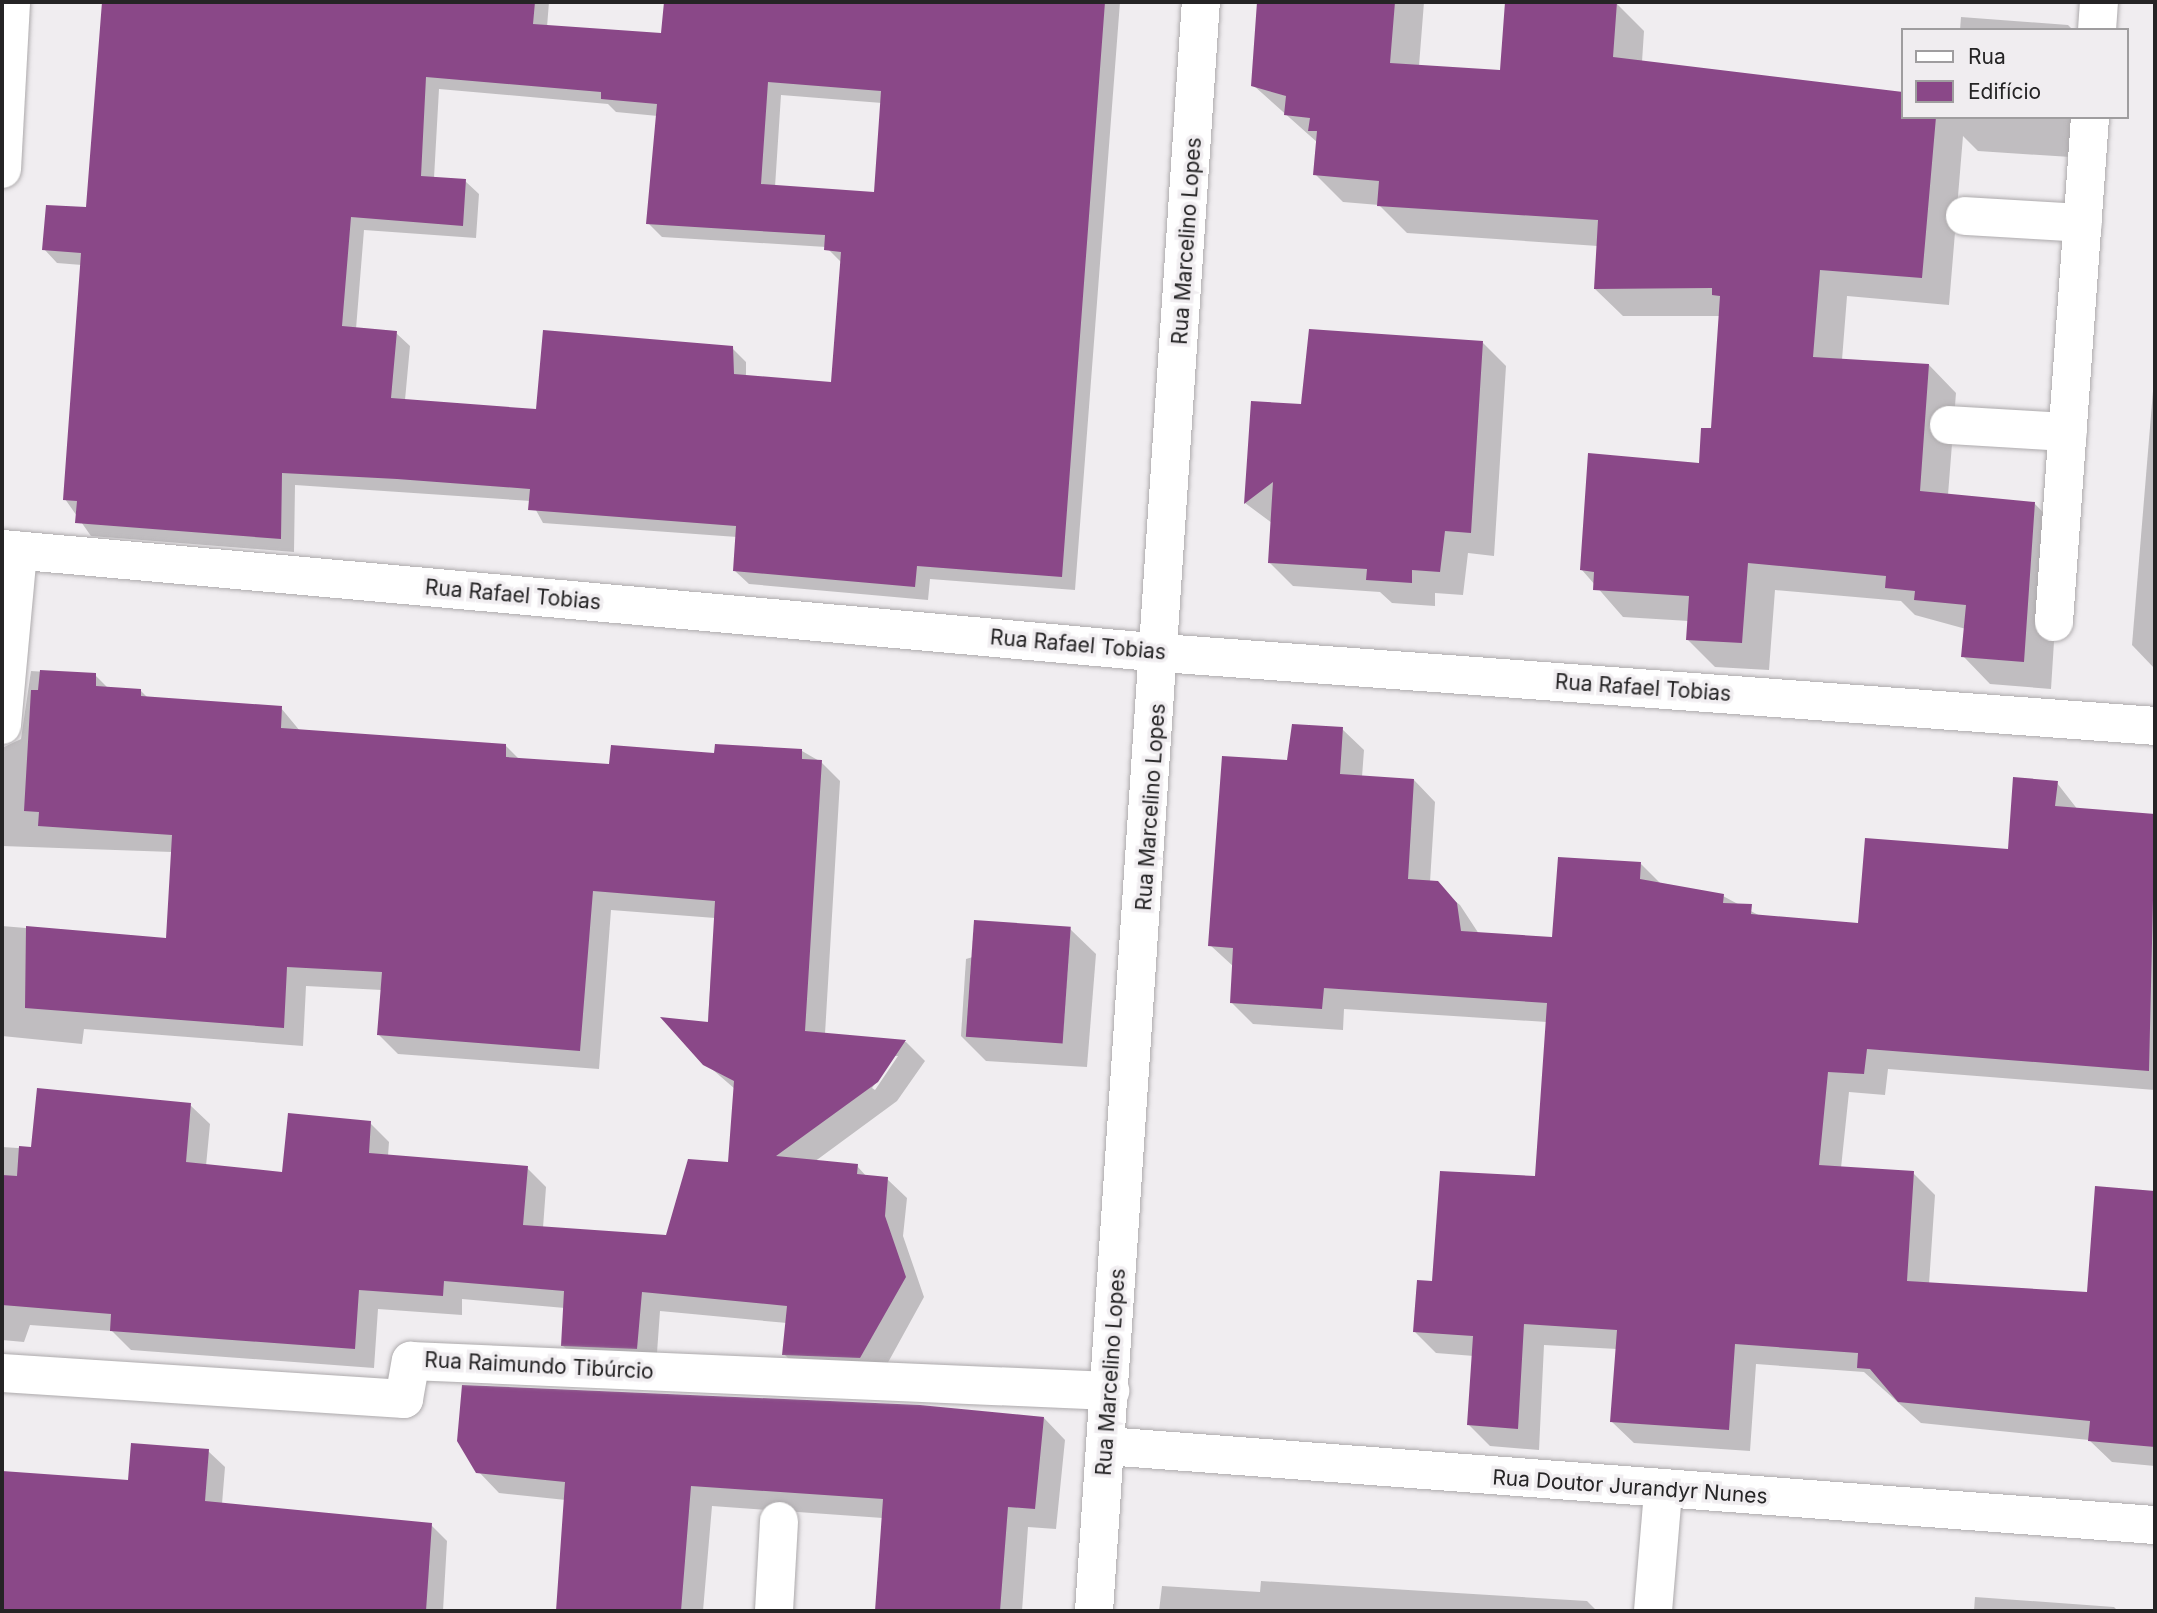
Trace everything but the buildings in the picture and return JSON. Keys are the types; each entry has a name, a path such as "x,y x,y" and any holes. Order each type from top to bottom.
{"street":[{"path":"2,169 11,2"},
{"name":"Rua Marcelino Lopes","path":"1094,1611 1162,653 1201,2"},
{"path":"2097,28 2099,2"},
{"path":"2054,622 2090,119"},
{"path":"1965,215 2083,223"},
{"path":"1949,425 2068,432"},
{"path":"2,726 10,550"},
{"name":"Rua Rafael Tobias","path":"10,550 1162,653 2155,726"},
{"name":"Rua Raimundo Tibúrcio","path":"2,1373 404,1399 411,1361 1110,1391"},
{"name":"Rua Doutor Jurandyr Nunes","path":"1106,1446 2155,1525"},
{"path":"1653,1611 1663,1490"},
{"path":"774,1611 779,1521"}]}
